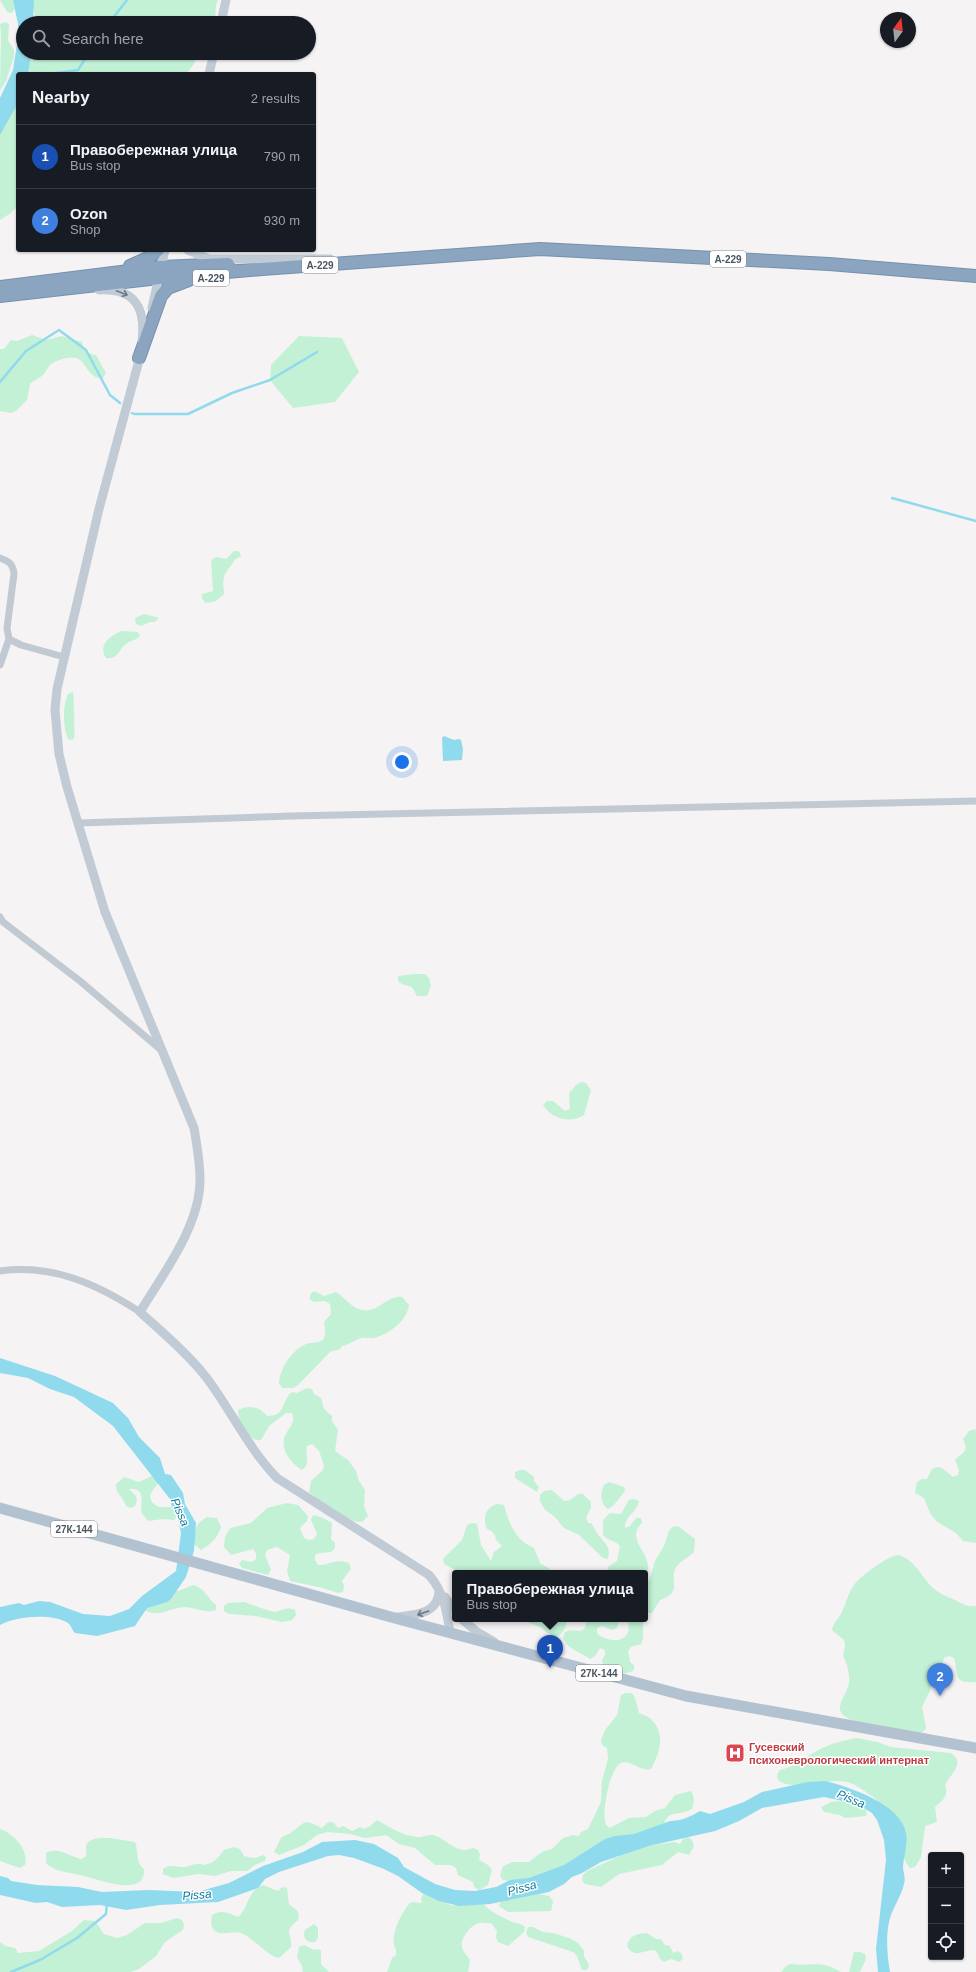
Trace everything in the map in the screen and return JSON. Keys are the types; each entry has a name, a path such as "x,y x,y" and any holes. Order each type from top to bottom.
{"highway":[{"name":"А-229","path":"0,287 160,272 540,249 829,264 976,276"},
{"path":"0,287 129,266 150,258 156,252"},
{"name":"A-229","path":"140,358 161,296 168,288 175,284 193,279 265,273 332,262"},
{"name":"А-229","path":"0,296 160,272"}],"main road":[{"name":"27К-144","path":"0,1508 391,1618 686,1696 976,1748"}],"street":[{"path":"223,16 226,0"},
{"path":"209,72 212,60"},
{"path":"140,1312 175,1255 189,1227 200,1181 194,1128 105,912 67,787 57,733 55,710 57,689 64,657 99,509 140,358 165,252"},
{"path":"193,252 209,259 332,262"},
{"path":"0,296 112,290 123,292 135,301 141,312 143,334 140,358"},
{"path":"0,558 7,560 13,565 14,574 7,628 9,639 0,666"},
{"path":"9,639 21,645 64,657"},
{"path":"79,824 323,816 976,801"},
{"path":"0,917 3,922 80,981 161,1049"},
{"path":"0,1271 26,1270 62,1274 100,1288 140,1312 180,1348 206,1377 264,1464 277,1478 430,1575 452,1606"},
{"path":"391,1618 427,1612 434,1607 438,1600 439,1588"},
{"path":"439,1588 444,1603 450,1633"},
{"path":"465,1622 477,1632 508,1649"}],"green space":[{"path":"0,0 20,0 12,13 7,12"},
{"path":"31,0 218,0 215,16 34,16"},
{"path":"5,22 9,24 8,40 14,50 14,56 6,81 0,90 0,24"},
{"path":"31,60 195,60 188,72 29,72"},
{"path":"16,105 16,207 11,213 0,220 0,128"},
{"path":"32,335 46,340 62,336 82,342 83,348 86,352 96,355 106,373 103,378 95,377 77,358 56,361 50,365 43,375 30,384 27,400 16,411 11,413 0,411 0,349 4,349 11,340 17,341"},
{"path":"299,336 342,338 359,372 335,402 293,408 270,380 271,365"},
{"path":"234,551 239,551 241,556 234,560 233,564 225,574 223,582 224,594 216,601 206,603 202,599 202,594 213,591 211,560 216,557 226,559"},
{"path":"144,614 159,618 155,622 150,622 141,626 136,624 135,618"},
{"path":"122,631 138,632 140,636 123,646 113,658 106,658 103,649 106,641"},
{"path":"73,692 74,739 69,740 64,724 64,710 68,694"},
{"path":"425,974 429,978 431,986 427,996 417,996 412,987 398,981 398,976"},
{"path":"581,1082 586,1083 591,1090 584,1115 579,1118 562,1119 551,1114 543,1105 547,1101 553,1101 565,1111 570,1109 569,1093"},
{"path":"314,1291 324,1296 336,1292 353,1306 365,1310 376,1308 396,1297 402,1297 409,1305 408,1311 401,1321 391,1330 374,1338 359,1339 342,1346 339,1350 331,1351 298,1385 293,1388 283,1388 279,1384 280,1378 284,1366 291,1356 306,1344 320,1341 325,1336 324,1322 331,1314 330,1304 325,1301 315,1302 310,1300 310,1295"},
{"path":"307,1388 312,1389 314,1394 321,1398 324,1409 332,1416 332,1421 338,1430 335,1451 348,1460 356,1471 359,1481 365,1490 364,1506 368,1516 362,1522 342,1516 309,1492 311,1481 323,1470 324,1465 319,1451 312,1444 307,1446 307,1462 305,1468 302,1470 294,1464 288,1456 285,1451 284,1441 285,1436 293,1422 292,1413 286,1413 269,1426 261,1440 252,1438 244,1430 238,1415 238,1410 246,1407 253,1407 257,1408 267,1416 273,1415 281,1411 286,1399 292,1392 297,1393"},
{"path":"975,1429 976,1543 963,1541 956,1533 936,1521 930,1513 924,1498 915,1493 917,1482 922,1479 927,1479 932,1469 937,1467 942,1468 953,1477 958,1475 959,1470 955,1460 963,1453 965,1449 963,1439 969,1431"},
{"path":"525,1470 534,1477 534,1481 539,1487 537,1492 515,1478 515,1472"},
{"path":"154,1475 159,1483 151,1493 150,1499 159,1507 172,1507 177,1516 174,1520 163,1519 148,1521 141,1512 142,1500 138,1490 129,1489 136,1496 137,1501 135,1506 131,1508 126,1506 118,1493 116,1484 124,1477 139,1482"},
{"path":"609,1482 624,1487 625,1491 613,1506 608,1509 603,1504 601,1495 604,1485"},
{"path":"552,1490 564,1501 570,1500 578,1494 583,1494 591,1502 591,1508 586,1517 588,1523 591,1523 597,1534 607,1546 609,1552 608,1559 603,1558 579,1535 564,1528 554,1516 545,1510 540,1501 540,1495 544,1491"},
{"path":"634,1499 639,1501 638,1505 626,1521 625,1528 630,1526 636,1518 641,1518 642,1523 636,1534 647,1560 648,1570 608,1570 608,1567 617,1561 620,1546 603,1535 603,1520 610,1513 621,1514 629,1500"},
{"path":"287,1503 298,1505 308,1516 307,1521 300,1528 304,1538 309,1540 314,1539 317,1534 311,1520 313,1515 332,1523 331,1539 335,1543 335,1548 331,1552 315,1555 315,1560 318,1565 339,1561 349,1563 351,1569 342,1581 344,1586 343,1592 338,1593 323,1588 290,1581 287,1571 290,1555 277,1547 267,1550 265,1555 271,1570 268,1575 242,1568 239,1564 242,1560 252,1562 256,1559 256,1553 253,1549 231,1555 224,1547 225,1537 230,1528 251,1523 267,1508"},
{"path":"494,1505 504,1505 508,1518 517,1536 527,1545 534,1548 540,1563 551,1570 455,1570 444,1564 443,1559 462,1540 467,1525 472,1523 477,1524 481,1545 491,1561 494,1552 502,1546 496,1540 493,1533 487,1529 485,1521 486,1513"},
{"path":"207,1517 217,1518 221,1527 214,1540 201,1550 193,1543 194,1534 196,1527"},
{"path":"678,1526 695,1539 694,1552 677,1566 674,1571 674,1589 672,1593 660,1600 652,1613 648,1613 648,1578 649,1582 655,1561 664,1546 669,1531 672,1527"},
{"path":"898,1555 904,1557 914,1565 929,1584 938,1592 965,1605 976,1606 976,1682 968,1682 959,1679 954,1658 949,1656 944,1658 941,1668 933,1675 930,1691 922,1707 926,1728 923,1732 918,1733 855,1721 842,1714 840,1709 840,1705 849,1683 849,1676 847,1665 843,1656 845,1645 844,1640 832,1630 834,1623 841,1614 852,1588 857,1581 881,1563 893,1556"},
{"path":"193,1585 200,1588 216,1605 216,1610 204,1611 184,1607 153,1613 144,1609 173,1590 178,1591"},
{"path":"245,1602 274,1612 292,1609 295,1610 296,1615 292,1620 282,1622 256,1616 229,1614 224,1611 224,1606 228,1603"},
{"path":"527,1622 566,1622 563,1631 557,1637 552,1636 540,1627"},
{"path":"586,1622 619,1622 617,1628 612,1630 602,1626 597,1628 597,1633 600,1636 618,1640 622,1639 628,1632 629,1622 643,1622 643,1639 641,1644 631,1647 628,1651 630,1662 634,1665 634,1670 626,1673 614,1672 603,1665 602,1660 605,1655 605,1650 600,1648 595,1656 590,1659 567,1645 563,1637 565,1632 570,1630 581,1631 585,1628"},
{"path":"632,1693 639,1713 650,1718 656,1725 659,1731 660,1744 657,1757 651,1769 643,1769 625,1762 621,1763 617,1767 610,1782 605,1802 606,1825 610,1828 629,1818 646,1817 655,1811 665,1808 675,1795 691,1791 694,1800 692,1809 669,1816 662,1826 597,1851 541,1876 523,1880 503,1880 500,1876 503,1866 513,1862 529,1862 542,1852 552,1849 563,1838 573,1835 579,1836 581,1832 588,1829 601,1802 602,1781 608,1759 607,1748 602,1745 601,1740 605,1730 617,1715 621,1695"},
{"path":"857,1738 877,1742 891,1747 950,1753 957,1760 956,1768 945,1785 946,1795 935,1807 937,1822 925,1826 921,1857 915,1867 910,1868 903,1855 891,1811 864,1790 847,1782 829,1781 793,1785 785,1784 778,1780 777,1775 780,1770 785,1769 818,1750 837,1742"},
{"path":"842,1801 858,1805 867,1811 866,1816 845,1818 840,1815 824,1812 821,1807 831,1802"},
{"path":"377,1820 406,1835 419,1837 434,1835 458,1849 467,1850 473,1848 478,1850 480,1855 479,1860 488,1865 492,1870 488,1885 479,1890 474,1887 473,1882 458,1875 456,1868 451,1865 435,1865 415,1848 399,1844 386,1835 365,1838 350,1834 327,1832 317,1835 304,1845 279,1855 274,1852 281,1838 307,1822 322,1828 328,1822 333,1822 338,1828 343,1826 352,1831 360,1827 364,1829 369,1827"},
{"path":"0,1829 15,1839 23,1848 26,1859 25,1865 20,1868 0,1861"},
{"path":"688,1837 692,1840 694,1846 689,1855 678,1852 662,1865 619,1874 601,1887 585,1884 582,1880 583,1875 587,1871 637,1848 674,1842 680,1844 683,1839"},
{"path":"110,1838 135,1842 139,1863 144,1869 143,1878 137,1883 120,1885 110,1883 54,1869 46,1863 46,1853 51,1851 60,1851 82,1859 86,1856 87,1843 96,1839"},
{"path":"234,1847 240,1849 244,1856 254,1858 264,1855 266,1857 265,1861 255,1865 247,1871 231,1871 215,1876 199,1874 173,1878 163,1874 163,1869 172,1866 185,1867 210,1863 216,1860 224,1850"},
{"path":"263,1885 278,1891 282,1887 287,1888 289,1904 297,1910 299,1914 298,1920 289,1930 291,1947 279,1958 274,1957 246,1935 238,1932 220,1933 214,1930 211,1925 212,1915 215,1913 228,1913 238,1917 242,1913 254,1891"},
{"path":"424,1893 453,1906 457,1902 484,1904 496,1914 510,1921 523,1925 525,1927 524,1932 508,1946 498,1942 496,1937 497,1931 491,1923 480,1923 473,1926 464,1936 462,1943 462,1947 470,1962 468,1972 387,1972 392,1958 396,1955 394,1939 400,1918 411,1902 422,1903 421,1898"},
{"path":"538,1894 549,1896 553,1901 551,1911 508,1912 499,1906 501,1901"},
{"path":"177,1918 182,1920 184,1925 183,1930 165,1942 156,1956 139,1969 131,1972 0,1972 0,1942 5,1946 15,1948 18,1953 39,1951 72,1931 84,1920 95,1921 104,1934 117,1938 127,1935 145,1923 161,1923"},
{"path":"314,1924 318,1928 318,1938 315,1942 309,1942 304,1938 304,1933 305,1930"},
{"path":"528,1927 533,1927 543,1932 553,1933 569,1938 578,1943 584,1951 584,1956 589,1965 587,1970 582,1970 577,1956 573,1952 528,1937 526,1932"},
{"path":"647,1933 656,1939 661,1939 665,1945 670,1946 673,1953 678,1951 682,1954 683,1959 679,1962 671,1959 664,1962 660,1959 655,1950 636,1953 630,1950 627,1946 632,1937 637,1934"},
{"path":"304,1945 314,1950 319,1949 321,1951 321,1964 329,1972 303,1972 302,1966 297,1957 299,1947"},
{"path":"854,1952 865,1954 866,1959 860,1972 849,1972"},
{"path":"791,1964 816,1964 827,1966 841,1972 781,1972 786,1966"}],"water":[{"path":"13,0 34,0 33,16 16,16"},
{"path":"16,51 16,60 30,60 28,72 16,72 16,107 0,135 0,98 13,70"},
{"path":"444,736 454,740 461,740 463,749 462,760 443,761 442,738"},
{"name":"Pissa","path":"0,1358 55,1376 113,1403 128,1418 139,1437 160,1458 165,1474 171,1475 183,1493 185,1504 196,1523 194,1551 186,1577 171,1599 167,1602 147,1608 135,1626 97,1636 75,1633 68,1623 53,1618 34,1617 15,1619 0,1625 0,1607 19,1603 24,1605 39,1601 50,1602 83,1614 110,1616 129,1609 142,1596 176,1571 181,1533 177,1514 172,1507 170,1499 113,1426 74,1397 50,1389 28,1378 0,1373"},
{"name":"Pissa","path":"825,1781 860,1792 885,1805 895,1813 902,1823 906,1833 903,1866 905,1882 891,1915 887,1936 887,1951 890,1972 878,1972 876,1949 886,1860 884,1840 877,1820 872,1813 857,1804 824,1797 762,1808 739,1821 715,1831 649,1846 601,1862 572,1877 564,1884 549,1892 490,1904 459,1906 439,1901 422,1893 398,1876 384,1869 354,1858 339,1855 328,1856 279,1872 265,1879 258,1888 218,1902 160,1905 126,1910 100,1905 62,1907 47,1902 36,1903 0,1895 0,1876 8,1878 11,1881 37,1885 78,1887 102,1892 148,1890 197,1892 229,1883 263,1866 303,1852 322,1842 355,1840 374,1844 398,1858 404,1867 435,1884 455,1890 475,1891 496,1887 510,1880 529,1878 564,1865 605,1839 615,1836 634,1834 670,1821 686,1818 700,1811 710,1814 744,1802 762,1792 808,1782"}],"waterway":[{"path":"114,16 127,0"},
{"path":"64,72 78,70 84,60"},
{"path":"0,382 26,351 59,330 86,350 110,395 120,403"},
{"path":"132,413 188,414 232,393 270,380 317,352"},
{"path":"892,498 976,521"},
{"path":"11,1972 40,1960 77,1938 106,1914 107,1902"}],"place":[{"name":"Правобережная улица","path":"550,1668"},
{"name":"Ozon","path":"940,1696"},
{"name":"Гусевский психоневрологический интернат","path":"735,1753"}]}
